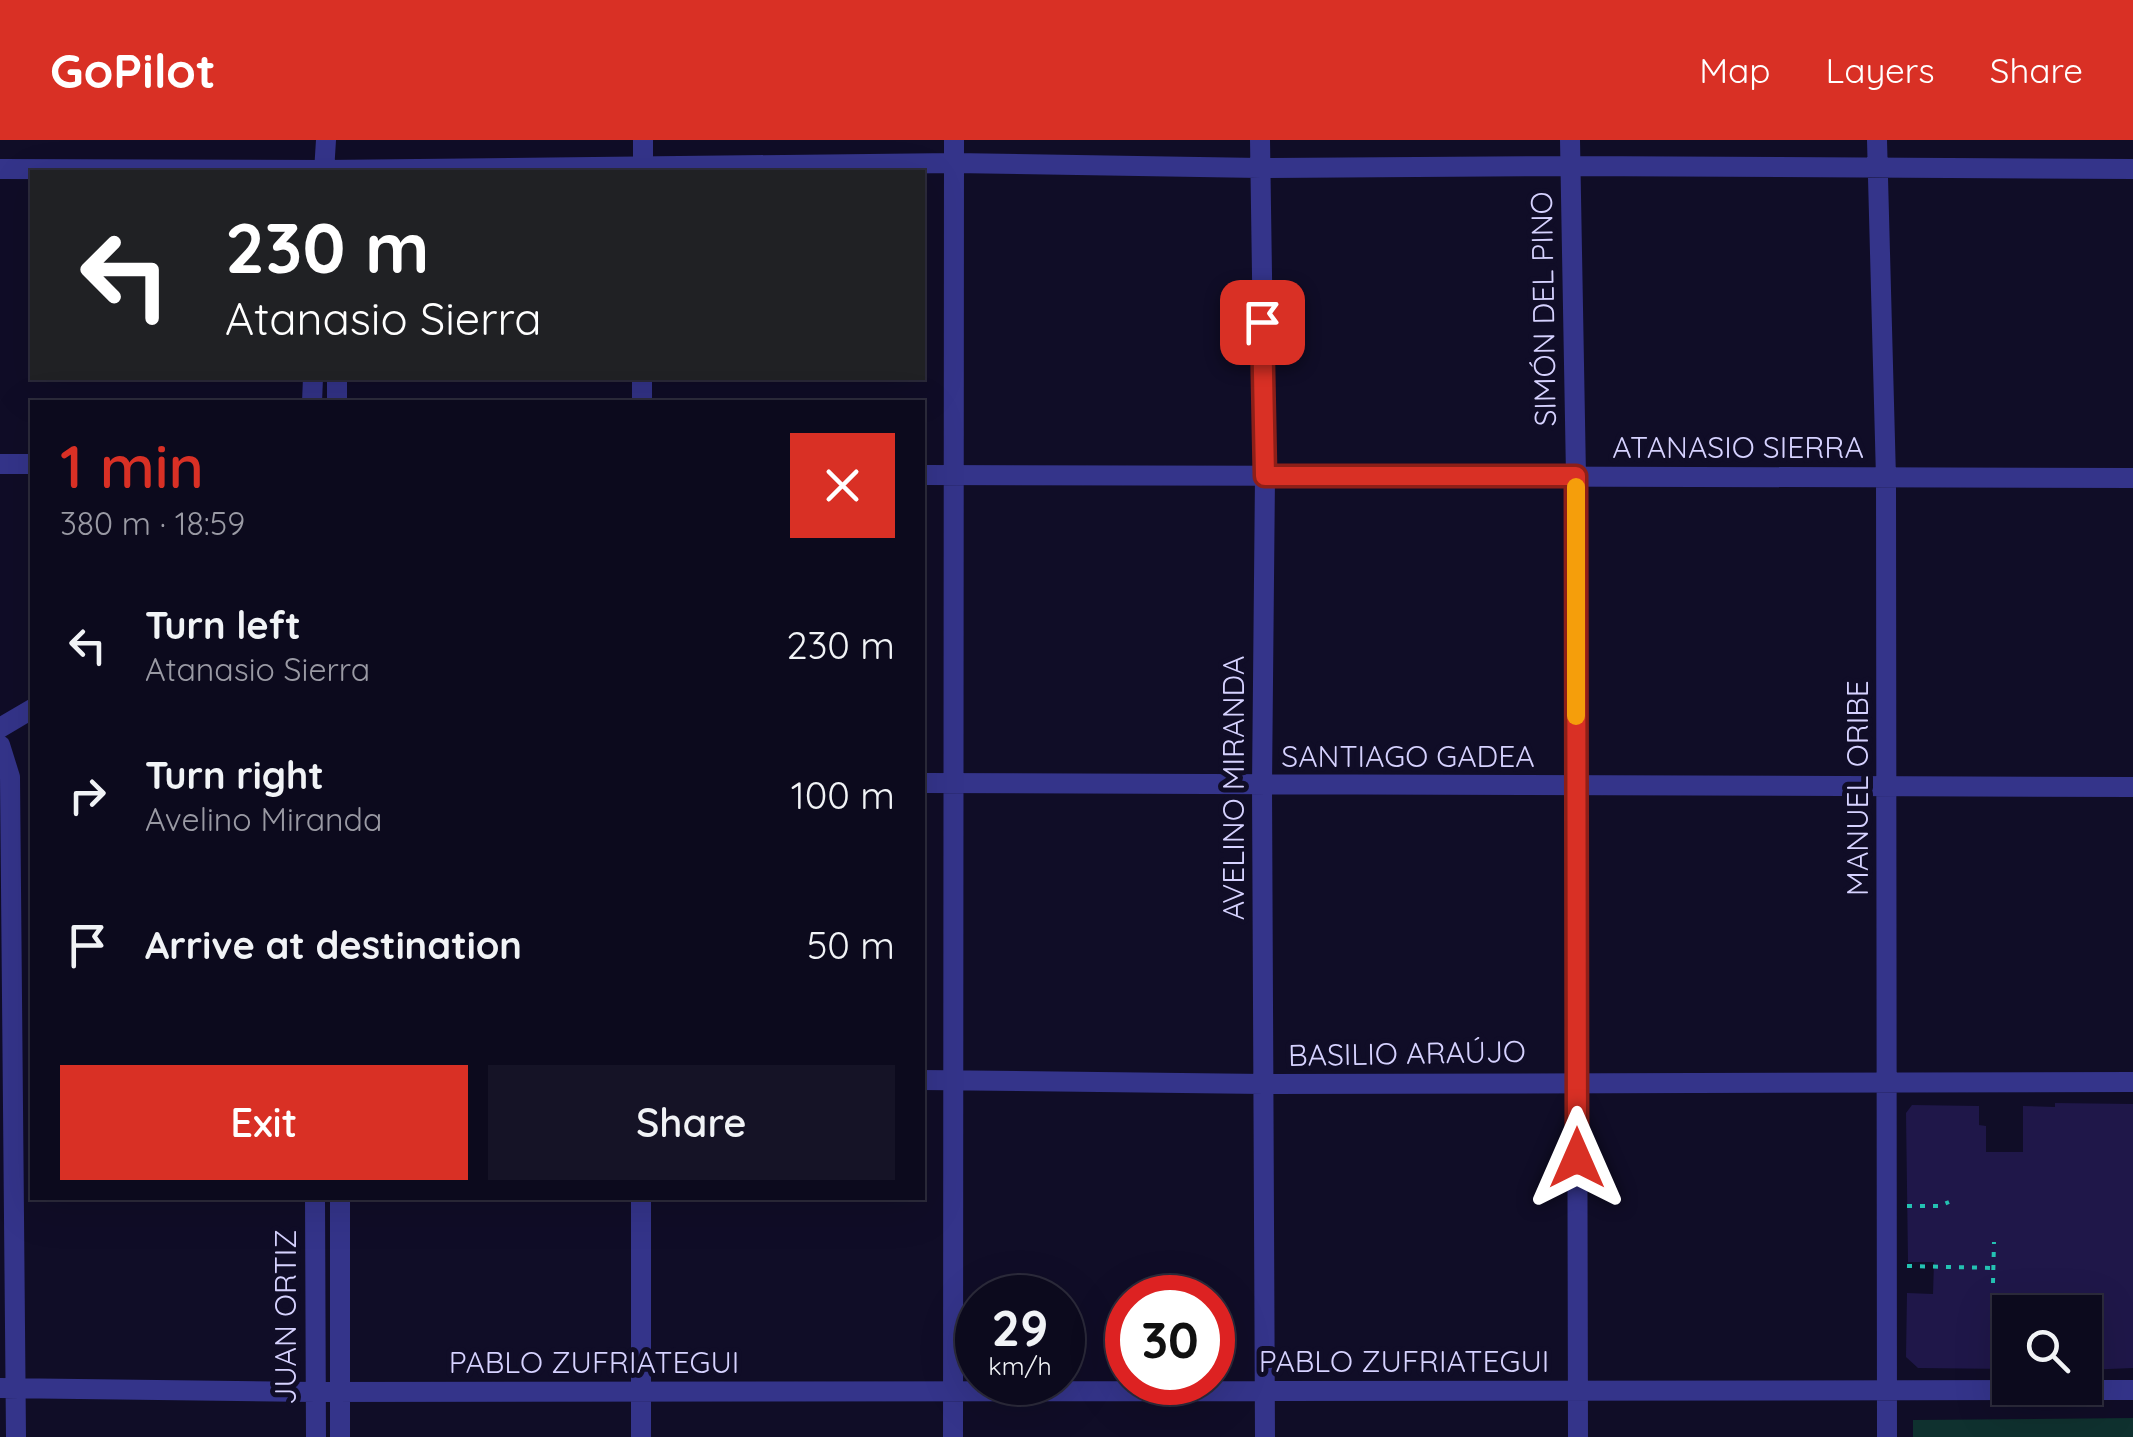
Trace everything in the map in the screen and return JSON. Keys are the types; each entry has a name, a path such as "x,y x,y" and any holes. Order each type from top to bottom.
{"street":[{"path":"325,170 326,140"},
{"path":"642,140 642,170 954,163 1260,168 2133,169"},
{"path":"952,1437 954,140"},
{"name":"AVELINO MIRANDA","path":"1260,140 1265,476 1262,786 1266,1437"},
{"name":"SIMÓN DEL PINO","path":"1570,140 1576,476 1578,1437"},
{"name":"MANUEL ORIBE","path":"1878,140 1886,478 1887,1437"},
{"path":"0,170 30,170"},
{"path":"0,464 30,464"},
{"name":"ATANASIO SIERRA","path":"925,475 2133,478"},
{"path":"0,728 30,710"},
{"path":"0,746 5,777 15,1078 8,1388 16,1437"},
{"path":"5,777 30,778"},
{"name":"SANTIAGO GADEA","path":"925,783 2133,787"},
{"name":"BASILIO ARAÚJO","path":"925,1080 1264,1084 2133,1082"},
{"name":"JUAN ORTIZ","path":"315,1200 316,1437"},
{"name":"JUAN ORTIZ","path":"340,1200 340,1437"},
{"path":"641,1437 642,1200"},
{"name":"PABLO ZUFRIATEGUI","path":"8,1388 316,1392 2133,1390"}],"path":[{"path":"1902,1206 1939,1206 1948,1202"},
{"path":"1993,1284 1994,1242"},
{"path":"1902,1266 1994,1268"}],"green space":[{"path":"2133,1418 2133,1437 1913,1437 1913,1420"}],"building":[{"path":"2055,1103 2133,1104 2133,1368 2102,1369 2102,1295 1992,1295 1992,1369 1918,1368 1906,1357 1907,1293 1933,1294 1934,1262 1908,1262 1906,1113 1912,1105 1979,1106 1979,1125 1986,1126 1986,1152 2023,1152 2023,1106 2055,1107"}],"slow traffic":[{"path":"1576,487 1576,716"}],"route":[{"path":"1262,322 1265,476 1576,476 1577,1158"}]}
